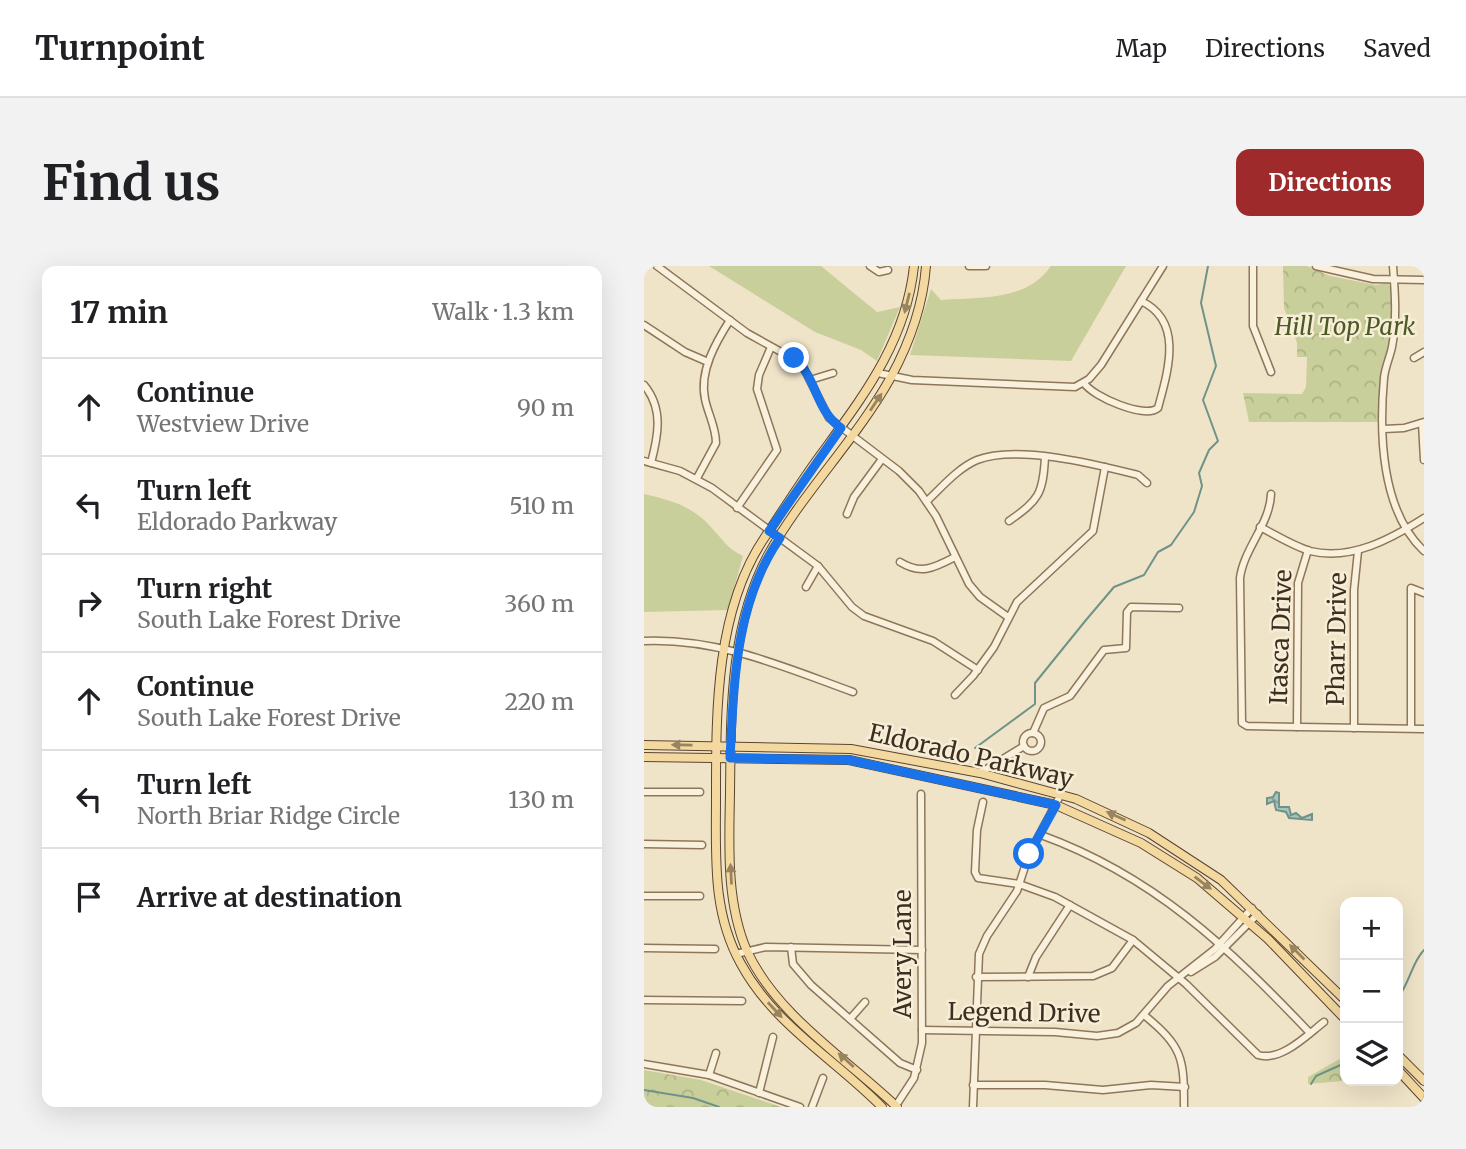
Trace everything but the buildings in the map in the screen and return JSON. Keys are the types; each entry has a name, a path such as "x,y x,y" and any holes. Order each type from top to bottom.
{"main road":[{"path":"882,1107 778,1014 758,991 736,954 725,927 717,885 717,746 725,648 741,588 755,554 769,531 878,373 902,322 914,266"},
{"path":"896,1107 789,1009 764,979 747,951 736,912 730,872 730,746 737,650 766,558 891,377 913,330 926,266"},
{"name":"Eldorado Parkway","path":"644,744 851,749 938,764 1061,794 1132,824 1178,850 1221,880 1340,995"},
{"path":"849,760 851,749"},
{"name":"Eldorado Parkway","path":"644,757 849,760 1056,805 1144,845 1197,878 1246,919 1340,1014"},
{"path":"936,777 938,764"},
{"path":"1144,845 1172,856 1178,850"},
{"path":"1403,1060 1424,1081"},
{"path":"1406,1079 1414,1072"},
{"path":"1403,1076 1424,1098"}],"street":[{"path":"657,266 730,320 800,363 822,408 841,428 899,471 927,501 975,592 1008,617"},
{"path":"870,266 879,272 888,270"},
{"path":"969,266 986,266"},
{"path":"878,373 891,377 1063,389 1084,383 1101,365 1163,266"},
{"path":"1253,266 1253,326 1270,372"},
{"path":"1316,266 1350,275 1424,280"},
{"path":"1393,266 1394,332 1385,374 1384,429 1388,475 1405,528 1424,551"},
{"path":"1084,383 1094,395 1110,401 1147,412 1158,408 1170,336 1161,315 1141,301"},
{"path":"697,478 716,443 704,394 708,362 730,320"},
{"path":"644,325 685,352 708,362"},
{"path":"737,508 777,450 757,389 759,375 771,347"},
{"path":"1413,358 1424,352"},
{"path":"810,380 833,373"},
{"path":"644,385 653,400 658,419 648,462 697,478 818,566 852,607 864,616 933,640 978,670"},
{"path":"1384,429 1423,422 1424,460"},
{"path":"927,501 966,466 981,458 1045,457 1138,475 1147,483"},
{"path":"1009,521 1029,507 1040,494 1045,457"},
{"path":"847,514 854,497 882,458"},
{"path":"955,695 978,670 997,642 1008,617 1028,589 1093,531 1105,467"},
{"path":"1271,494 1271,506 1240,578 1242,724 1424,729"},
{"path":"1260,527 1308,550 1357,551 1424,518"},
{"name":"Itasca Drive","path":"1297,727 1298,583 1308,550"},
{"name":"Pharr Drive","path":"1354,728 1354,590 1357,551"},
{"path":"900,562 914,570 924,570 955,558"},
{"path":"806,587 818,566"},
{"path":"1411,729 1411,588 1424,593"},
{"path":"1033,733 1040,739 1039,747 1031,751 1024,746 1023,738 1033,733 1044,708 1070,696 1104,650 1126,648 1126,612 1131,607 1180,608"},
{"path":"644,642 685,642 737,650 853,692"},
{"path":"980,773 1024,746"},
{"path":"993,766 994,776"},
{"path":"644,792 700,792"},
{"name":"Avery Lane","path":"896,1107 917,1070 922,1030 922,794"},
{"path":"973,1107 976,977 983,942 1019,884 1029,854 1061,794"},
{"path":"983,802 977,830 976,876 1019,884 1070,905 1133,940 1183,976 1258,1055 1270,1056 1286,1050 1324,1022"},
{"path":"1041,835 1132,876 1181,910 1223,945 1310,1033"},
{"path":"644,844 702,845"},
{"path":"644,896 700,896"},
{"path":"1028,977 1036,957 1070,905"},
{"name":"Legend Drive","path":"922,1030 1107,1035 1127,1029 1144,1015 1168,986 1223,945 1255,911"},
{"path":"976,977 1074,979 1103,973 1119,961 1133,940"},
{"path":"736,954 791,947 922,950"},
{"path":"791,947 793,964 900,1063 917,1070"},
{"path":"644,948 715,949"},
{"path":"644,1000 742,1001"},
{"path":"850,1019 865,1002"},
{"path":"1144,1015 1178,1047 1183,1062 1184,1107"},
{"path":"759,1093 773,1037"},
{"path":"709,1075 716,1053"},
{"path":"644,1064 709,1075 800,1107"},
{"path":"812,1107 823,1078"},
{"path":"973,1085 1045,1085 1103,1090 1164,1085 1185,1087"}],"green space":[{"path":"709,266 821,266 877,312 900,307 877,361 861,350 815,332"},
{"path":"1051,266 1126,266 1071,361 910,355 931,289 941,300 1001,295 1029,286 1041,278"},
{"name":"Hill Top Park","path":"1283,266 1307,266 1330,276 1376,285 1388,283 1392,290 1391,339 1380,379 1381,422 1249,422 1243,393 1302,394 1306,387 1307,357 1297,357 1297,343 1284,308"},
{"path":"644,494 689,509 704,520 729,547 743,556 728,610 644,612"},
{"path":"1340,1059 1340,1081 1308,1084 1308,1077"},
{"path":"644,1070 701,1080 781,1107 644,1107"}],"water":[{"path":"1276,792 1279,793 1279,807 1289,807 1291,815 1296,813 1302,818 1312,814 1312,820 1289,818 1286,812 1276,810 1274,801 1267,804 1267,798 1273,797"}],"waterway":[{"path":"975,748 1035,704 1035,683 1086,620 1114,587 1144,575 1158,552 1171,545 1194,512 1202,486 1199,473 1209,450 1218,441 1203,400 1216,366 1201,303 1208,266"},
{"path":"1403,989 1424,950"},
{"path":"1311,1084 1316,1076 1340,1065"},
{"path":"644,1090 693,1098 719,1107"}],"route":[{"path":"794,358 807,372 822,408 841,428 769,531 780,538 766,558 744,619 734,678 730,758 849,760 1056,805 1029,854"}]}
